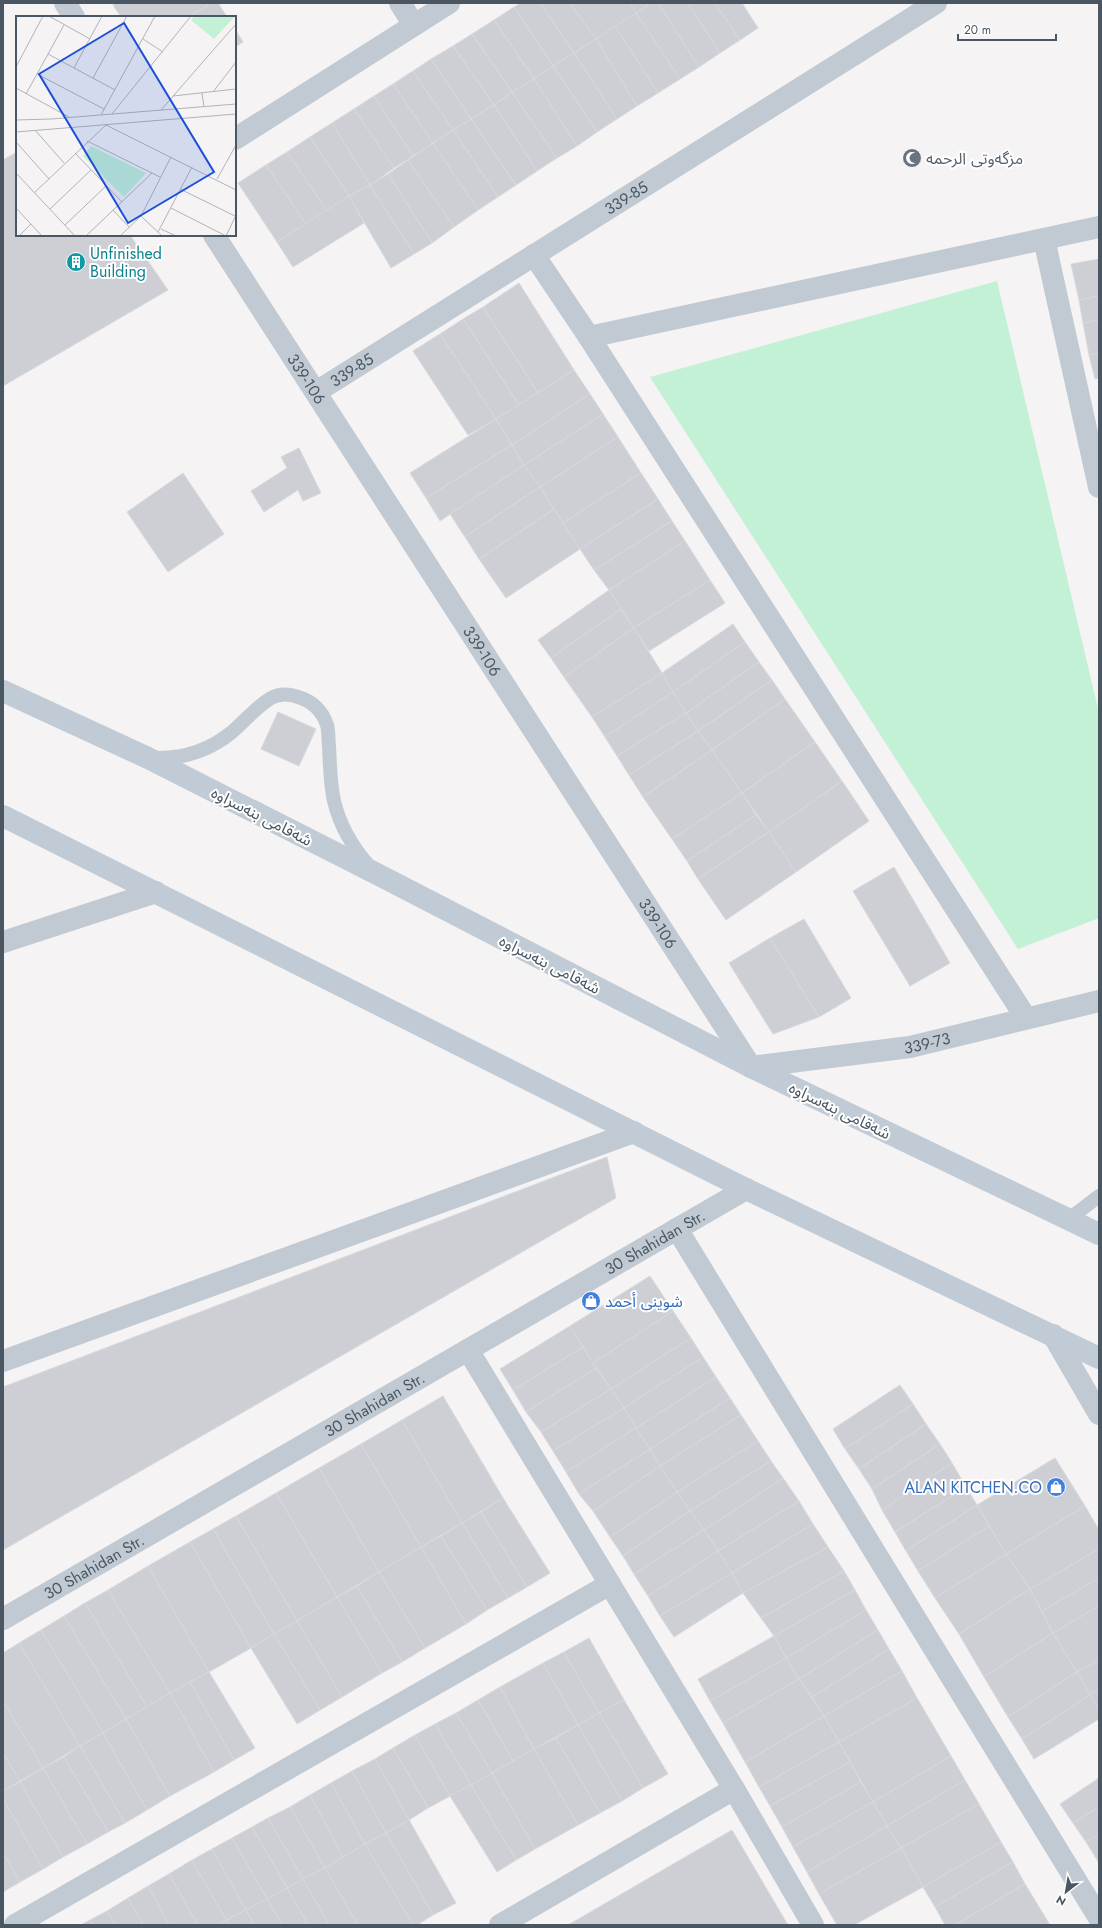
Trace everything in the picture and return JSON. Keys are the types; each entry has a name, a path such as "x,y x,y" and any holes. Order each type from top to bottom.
{"main road":[{"name":"شەقامی بنەسراوە","path":"3,691 148,758 751,1067 1099,1234"},
{"path":"3,816 746,1189 1099,1358"}],"street":[{"path":"65,3 73,16"},
{"path":"400,3 414,25"},
{"path":"236,138 449,3"},
{"name":"339-85","path":"316,392 936,3"},
{"path":"589,337 1099,227"},
{"name":"339-106","path":"215,236 751,1067"},
{"path":"1044,239 1099,483"},
{"path":"534,255 589,337 1026,1018"},
{"path":"3,942 156,892"},
{"name":"339-73","path":"751,1067 910,1047 1099,1000"},
{"path":"3,1361 634,1132"},
{"name":"30 Shahidan Str.","path":"3,1619 746,1189"},
{"path":"677,1229 1099,1918"},
{"path":"1053,1335 1099,1414"},
{"path":"468,1350 734,1789 813,1925"},
{"path":"15,1925 610,1584"},
{"path":"500,1925 734,1789"}],"lane":[{"path":"148,758 166,759 202,750 218,742 233,731 262,704 276,696 292,694 307,700 320,711 328,725 331,780 334,801 340,822 350,841 362,858 377,874"},
{"path":"1069,1219 1099,1196"}],"green space":[{"path":"997,281 1099,713 1099,918 1018,949 650,377"}],"building":[{"path":"116,3 211,3 191,16 120,16 113,5"},
{"path":"211,3 218,3 226,16 191,16"},
{"path":"521,3 540,3 574,53 553,66 514,7"},
{"path":"540,3 570,3 596,39 574,53"},
{"path":"570,3 630,3 636,13 596,39"},
{"path":"630,3 651,3 636,13"},
{"path":"651,3 658,3 699,67 680,79 636,13"},
{"path":"658,3 688,3 720,53 699,67"},
{"path":"688,3 715,3 740,40 720,53"},
{"path":"715,3 742,3 758,28 740,40"},
{"path":"514,7 553,66 534,79 494,20"},
{"path":"636,13 680,79 658,93 615,26"},
{"path":"494,20 534,79 512,92 472,34"},
{"path":"615,26 658,93 637,106 596,39"},
{"path":"236,31 243,42 236,46"},
{"path":"472,34 512,92 494,105 453,46"},
{"path":"596,39 637,106 617,119 574,53"},
{"path":"453,46 494,105 471,119 431,59"},
{"path":"574,53 617,119 597,132 553,66"},
{"path":"431,59 471,119 453,130 413,71"},
{"path":"553,66 597,132 577,146 534,79"},
{"path":"413,71 453,130 433,143 393,84"},
{"path":"534,79 577,146 557,158 512,92"},
{"path":"393,84 433,143 413,156 374,96"},
{"path":"512,92 557,158 537,171 494,105"},
{"path":"374,96 413,156 394,168 354,109"},
{"path":"494,105 537,171 516,185 471,119"},
{"path":"354,109 394,168 370,185 332,123"},
{"path":"471,119 516,185 498,197 453,130"},
{"path":"332,123 370,185 349,196 310,137"},
{"path":"453,130 498,197 478,210 433,143"},
{"path":"310,137 349,196 327,211 287,152"},
{"path":"433,143 478,210 454,227 408,160"},
{"path":"287,152 327,211 306,224 266,165"},
{"name":"Unfinished Building","path":"16,153 16,236 131,236 168,290 3,386 3,160"},
{"path":"408,160 454,227 432,243 388,174"},
{"path":"266,165 306,224 277,242 238,183"},
{"path":"388,174 432,243 414,254 370,185"},
{"path":"370,185 414,254 391,268 349,196"},
{"path":"349,196 364,223 293,267 277,242"},
{"path":"1099,259 1099,296 1079,300 1071,264"},
{"path":"519,283 574,370 538,393 483,307"},
{"path":"1099,296 1099,320 1083,323 1079,300"},
{"path":"483,307 538,393 519,405 463,319"},
{"path":"463,319 519,405 496,419 440,334"},
{"path":"1099,320 1099,353 1089,355 1083,323"},
{"path":"440,334 496,419 468,435 413,351"},
{"path":"1099,353 1099,378 1095,379 1089,355"},
{"path":"574,370 590,394 512,445 496,419"},
{"path":"590,394 603,414 524,465 512,445"},
{"path":"603,414 618,437 540,487 524,465"},
{"path":"496,419 512,445 426,498 410,473"},
{"path":"618,437 641,473 563,523 540,487"},
{"path":"512,445 524,465 440,521 426,498"},
{"path":"299,448 321,493 303,501 298,490 264,512 251,491 287,468 281,457"},
{"path":"524,465 540,487 465,537 450,514"},
{"path":"183,473 224,534 168,572 127,512"},
{"path":"641,473 658,499 580,549 563,523"},
{"path":"540,487 554,509 479,559 465,537"},
{"path":"658,499 672,521 594,570 580,549"},
{"path":"554,509 580,549 506,598 479,559"},
{"path":"672,521 685,541 609,590 594,570"},
{"path":"685,541 710,580 634,628 609,590"},
{"path":"710,580 725,603 649,651 634,628"},
{"path":"609,590 621,609 551,658 538,640"},
{"path":"621,609 634,628 564,677 551,658"},
{"path":"733,624 745,642 673,692 662,673"},
{"path":"634,628 662,673 592,717 564,677"},
{"path":"745,642 759,662 686,713 673,692"},
{"path":"759,662 772,680 698,731 686,713"},
{"path":"662,673 673,692 605,737 592,717"},
{"path":"772,680 785,699 712,750 698,731"},
{"path":"673,692 686,713 617,756 605,737"},
{"path":"785,699 815,742 742,793 712,750"},
{"path":"278,712 316,729 299,766 261,749"},
{"path":"686,713 698,731 629,775 617,756"},
{"path":"698,731 712,750 643,797 629,775"},
{"path":"815,742 842,781 769,832 742,793"},
{"path":"712,750 742,793 672,839 643,797"},
{"path":"842,781 869,821 796,872 769,832"},
{"path":"742,793 756,815 687,861 672,839"},
{"path":"756,815 769,832 698,879 687,861"},
{"path":"769,832 796,872 726,920 698,879"},
{"path":"894,867 950,963 910,986 853,891"},
{"path":"804,919 851,998 819,1017 770,938"},
{"path":"770,938 819,1017 773,1034 729,963"},
{"path":"607,1157 616,1198 3,1550 3,1387"},
{"path":"650,1276 673,1311 593,1363 570,1326"},
{"path":"673,1311 691,1338 611,1389 593,1363"},
{"path":"570,1326 583,1347 513,1390 500,1369"},
{"path":"691,1338 703,1357 624,1408 611,1389"},
{"path":"583,1347 596,1368 526,1412 513,1390"},
{"path":"703,1357 716,1377 636,1428 624,1408"},
{"path":"596,1368 611,1389 541,1432 526,1412"},
{"path":"716,1377 730,1398 650,1449 636,1428"},
{"path":"900,1385 913,1404 845,1449 833,1429"},
{"path":"611,1389 624,1408 553,1451 541,1432"},
{"path":"443,1396 503,1498 462,1523 402,1420"},
{"path":"730,1398 741,1415 660,1466 650,1449"},
{"path":"913,1404 926,1424 859,1469 845,1449"},
{"path":"624,1408 636,1428 566,1472 553,1451"},
{"path":"741,1415 758,1441 677,1492 660,1466"},
{"path":"402,1420 462,1523 421,1547 361,1444"},
{"path":"926,1424 940,1444 872,1489 859,1469"},
{"path":"636,1428 650,1449 579,1494 566,1472"},
{"path":"758,1441 771,1461 690,1511 677,1492"},
{"path":"361,1444 421,1547 379,1572 319,1468"},
{"path":"940,1444 952,1463 882,1510 872,1489"},
{"path":"650,1449 660,1466 593,1511 579,1494"},
{"path":"1055,1458 1085,1506 1006,1554 977,1505"},
{"path":"771,1461 783,1478 704,1530 690,1511"},
{"path":"952,1463 966,1487 895,1532 882,1510"},
{"path":"660,1466 677,1492 610,1537 593,1511"},
{"path":"319,1468 379,1572 337,1597 276,1493"},
{"path":"783,1478 799,1501 718,1551 704,1530"},
{"path":"966,1487 977,1505 906,1551 895,1532"},
{"path":"677,1492 690,1511 623,1556 610,1537"},
{"path":"276,1493 337,1597 297,1621 236,1516"},
{"path":"503,1498 550,1573 527,1587 481,1512"},
{"path":"799,1501 813,1524 732,1573 718,1551"},
{"path":"977,1505 989,1526 918,1571 906,1551"},
{"path":"1085,1506 1099,1530 1099,1549 1030,1589 1006,1554"},
{"path":"690,1511 704,1530 634,1574 623,1556"},
{"path":"481,1512 527,1587 508,1598 462,1523"},
{"path":"236,1516 297,1621 274,1634 213,1529"},
{"path":"462,1523 508,1598 487,1610 441,1536"},
{"path":"813,1524 828,1547 743,1593 732,1573"},
{"path":"989,1526 1006,1554 935,1598 918,1571"},
{"path":"213,1529 274,1634 251,1648 190,1542"},
{"path":"704,1530 718,1551 648,1596 634,1574"},
{"path":"441,1536 487,1610 466,1624 421,1547"},
{"path":"190,1542 251,1648 209,1672 148,1566"},
{"path":"421,1547 466,1624 425,1648 379,1572"},
{"path":"828,1547 844,1571 761,1618 743,1593"},
{"path":"1099,1549 1099,1578 1042,1611 1030,1589"},
{"path":"718,1551 732,1573 660,1616 648,1596"},
{"path":"1006,1554 1030,1589 959,1634 935,1598"},
{"path":"148,1566 209,1672 170,1693 108,1590"},
{"path":"844,1571 855,1590 774,1636 761,1618"},
{"path":"379,1572 425,1648 402,1662 357,1586"},
{"path":"732,1573 743,1593 674,1637 660,1616"},
{"path":"1099,1578 1099,1606 1053,1633 1042,1611"},
{"path":"357,1586 402,1662 382,1673 337,1597"},
{"path":"1030,1589 1053,1633 984,1677 959,1634"},
{"path":"108,1590 170,1693 147,1707 85,1603"},
{"path":"855,1590 866,1610 786,1658 774,1636"},
{"path":"337,1597 382,1673 342,1697 297,1621"},
{"path":"85,1603 147,1707 126,1719 64,1616"},
{"path":"1099,1606 1099,1660 1077,1672 1053,1633"},
{"path":"866,1610 878,1630 799,1679 786,1658"},
{"path":"64,1616 126,1719 103,1733 41,1630"},
{"path":"297,1621 342,1697 320,1710 274,1634"},
{"path":"41,1630 103,1733 80,1746 19,1643"},
{"path":"878,1630 889,1649 812,1697 799,1679"},
{"path":"1053,1633 1077,1672 1008,1717 984,1677"},
{"path":"274,1634 320,1710 297,1724 251,1648"},
{"path":"774,1636 786,1658 710,1701 698,1679"},
{"path":"589,1638 624,1700 599,1713 564,1652"},
{"path":"19,1643 80,1746 43,1768 3,1701 3,1653"},
{"path":"889,1649 902,1671 824,1716 812,1697"},
{"path":"564,1652 599,1713 578,1725 543,1663"},
{"path":"786,1658 799,1679 723,1723 710,1701"},
{"path":"1099,1660 1099,1689 1090,1695 1077,1672"},
{"path":"543,1663 578,1725 534,1749 500,1687"},
{"path":"902,1671 917,1698 839,1742 824,1716"},
{"path":"209,1672 255,1748 234,1760 190,1682"},
{"path":"1077,1672 1090,1695 1022,1739 1008,1717"},
{"path":"799,1679 824,1716 745,1762 723,1723"},
{"path":"190,1682 234,1760 214,1772 170,1693"},
{"path":"500,1687 534,1749 513,1761 478,1700"},
{"path":"1099,1689 1099,1710 1090,1695"},
{"path":"170,1693 214,1772 170,1796 126,1719"},
{"path":"1090,1695 1099,1710 1099,1719 1034,1759 1022,1739"},
{"path":"917,1698 951,1756 873,1802 839,1742"},
{"path":"478,1700 513,1761 492,1773 456,1713"},
{"path":"624,1700 668,1774 643,1788 599,1713"},
{"path":"3,1701 43,1768 20,1781 3,1753"},
{"path":"456,1713 492,1773 471,1785 435,1724"},
{"path":"599,1713 643,1788 622,1801 578,1725"},
{"path":"824,1716 839,1742 759,1787 745,1762"},
{"path":"126,1719 170,1796 147,1810 103,1733"},
{"path":"435,1724 471,1785 450,1796 415,1735"},
{"path":"578,1725 622,1801 600,1813 556,1738"},
{"path":"103,1733 147,1810 125,1823 80,1746"},
{"path":"415,1735 450,1796 428,1808 393,1748"},
{"path":"556,1738 600,1813 578,1825 534,1749"},
{"path":"839,1742 850,1762 770,1806 759,1787"},
{"path":"80,1746 125,1823 108,1832 64,1757"},
{"path":"393,1748 428,1808 409,1820 375,1759"},
{"path":"534,1749 578,1825 535,1849 492,1773"},
{"path":"3,1753 20,1781 3,1791"},
{"path":"951,1756 965,1780 887,1826 873,1802"},
{"path":"64,1757 108,1832 87,1844 43,1768"},
{"path":"375,1759 409,1820 386,1833 352,1771"},
{"path":"850,1762 861,1782 782,1827 770,1806"},
{"path":"43,1768 87,1844 63,1857 20,1782"},
{"path":"352,1771 386,1833 365,1844 331,1783"},
{"path":"492,1773 535,1849 516,1860 471,1785"},
{"path":"1099,1778 1099,1807 1073,1823 1060,1804"},
{"path":"965,1780 979,1804 901,1848 887,1826"},
{"path":"20,1782 63,1857 43,1869 3,1799 3,1791"},
{"path":"861,1782 873,1802 793,1847 782,1827"},
{"path":"331,1783 365,1844 343,1857 310,1795"},
{"path":"471,1785 516,1860 497,1872 450,1796"},
{"path":"310,1795 343,1857 325,1868 290,1807"},
{"path":"3,1799 43,1869 20,1882 3,1853"},
{"path":"873,1802 887,1826 807,1872 793,1847"},
{"path":"979,1804 1001,1842 923,1887 901,1848"},
{"path":"290,1807 325,1868 303,1879 268,1818"},
{"path":"1099,1807 1099,1834 1086,1842 1073,1823"},
{"path":"268,1818 303,1879 287,1888 252,1827"},
{"path":"409,1820 456,1903 433,1915 386,1833"},
{"path":"887,1826 901,1848 819,1894 807,1872"},
{"path":"252,1827 287,1888 267,1899 232,1838"},
{"path":"732,1830 788,1925 568,1925"},
{"path":"386,1833 433,1915 417,1925 413,1925 365,1844"},
{"path":"1099,1834 1099,1863 1086,1842"},
{"path":"232,1838 267,1899 246,1910 212,1849"},
{"path":"1001,1842 1013,1862 935,1907 923,1887"},
{"path":"365,1844 413,1925 358,1925 325,1868"},
{"path":"901,1848 923,1887 854,1925 837,1925 819,1894"},
{"path":"212,1849 246,1910 226,1920 192,1860"},
{"path":"3,1853 20,1882 3,1892"},
{"path":"192,1860 226,1920 218,1925 198,1925 169,1874"},
{"path":"1013,1862 1025,1884 955,1925 945,1925 935,1907"},
{"path":"325,1868 358,1925 329,1925 303,1879"},
{"path":"169,1874 198,1925 169,1925 148,1886"},
{"path":"303,1879 329,1925 308,1925 287,1888"},
{"path":"1025,1884 1050,1925 955,1925"},
{"path":"148,1886 169,1925 143,1925 128,1898"},
{"path":"287,1888 308,1925 282,1925 267,1899"},
{"path":"128,1898 143,1925 116,1925 107,1911"},
{"path":"267,1899 282,1925 254,1925 246,1910"},
{"path":"246,1910 254,1925 229,1925 226,1920"},
{"path":"107,1911 116,1925 93,1925 90,1920"},
{"path":"90,1920 93,1925 81,1925"},
{"path":"226,1920 229,1925 218,1925"}],"place":[{"name":"مزگەوتی الرحمە","path":"912,158"},
{"name":"Unfinished Building","path":"76,262"},
{"name":"شوینی أحمد","path":"591,1301"},
{"name":"ALAN KITCHEN.CO","path":"1056,1487"}]}
